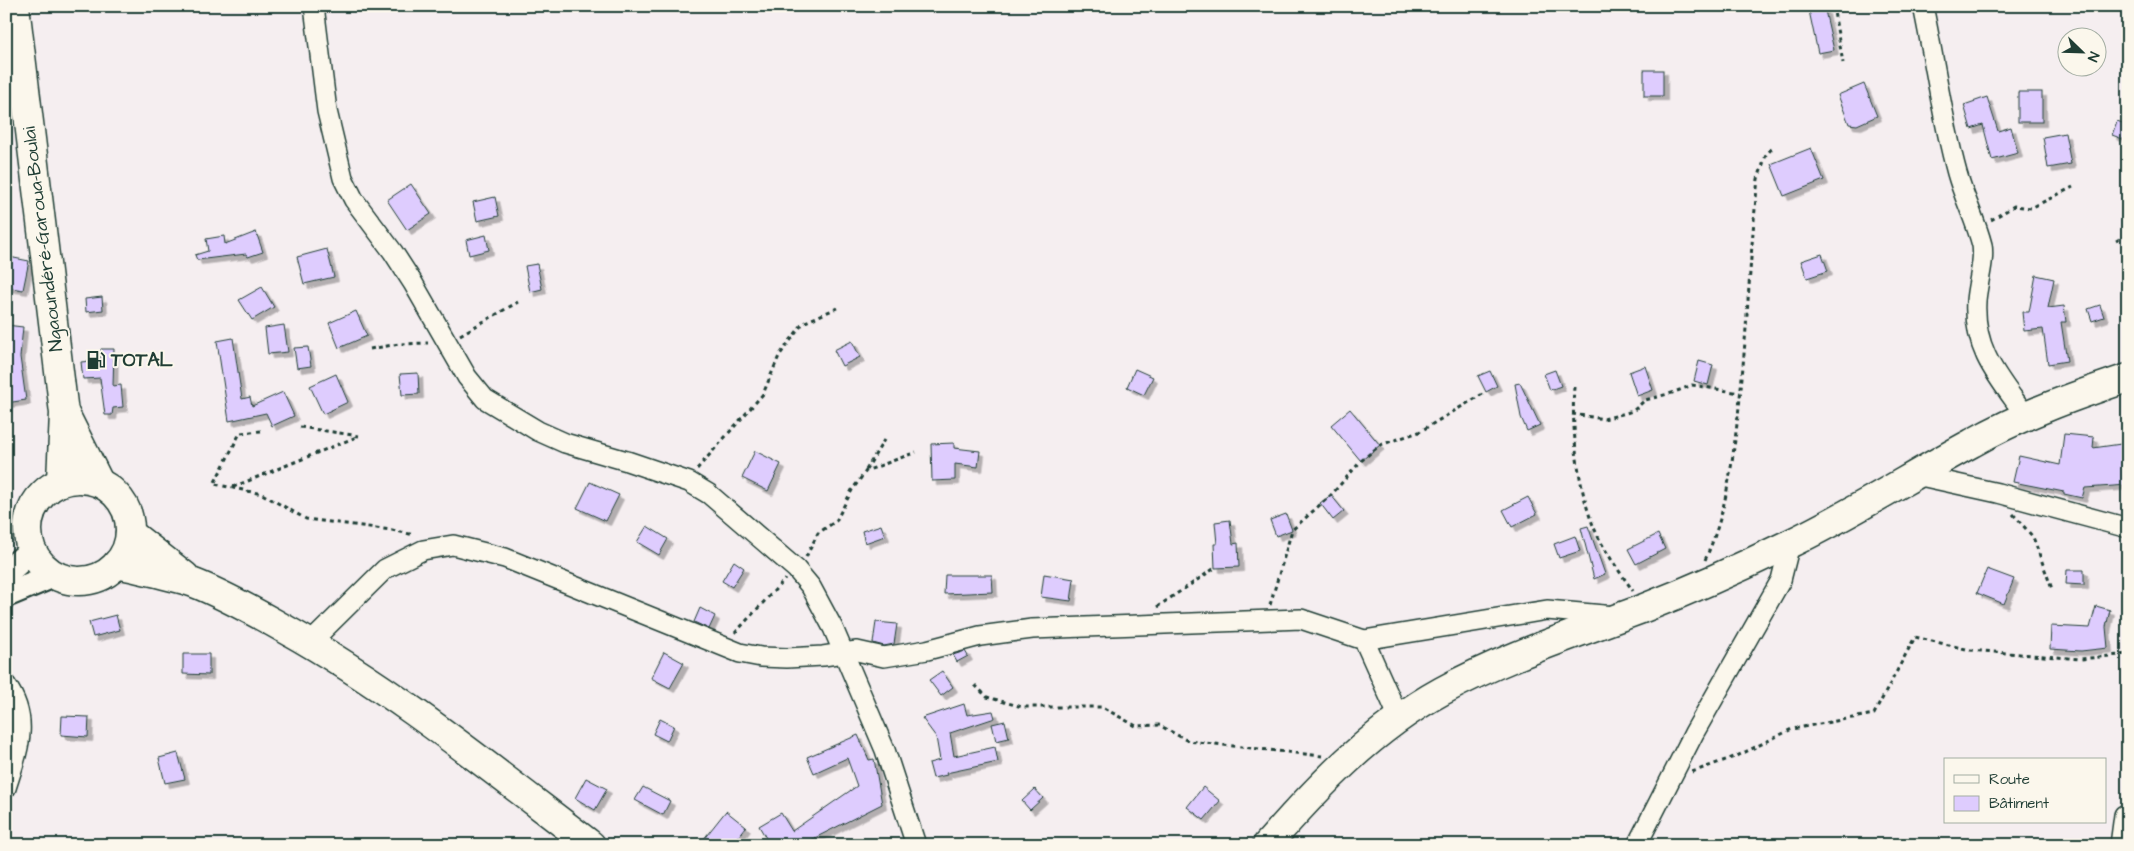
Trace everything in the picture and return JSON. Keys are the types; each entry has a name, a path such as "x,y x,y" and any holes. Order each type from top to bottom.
{"highway":[{"name":"Ngaoundéré-Garoua-Boulai","path":"15,6 64,413 61,481"},
{"path":"1267,845 1347,759 1399,718 1441,692 1559,638 1693,588 1790,544 1974,442 2026,416 2061,401 2128,378"},
{"name":"Ngaoundéré-Garoua-Boulai","path":"64,413 99,482"},
{"path":"80,478 99,482 112,491 123,503 128,518 130,534 126,549 117,564 104,574 87,580 70,580 54,575 41,564 32,550 27,534 29,517 35,502 47,489 61,481 80,478"},
{"path":"130,534 194,584"},
{"path":"117,564 194,584 263,616 310,643 360,673 443,732 590,845"}],"street":[{"path":"314,6 327,111 343,178 354,200 408,275 466,377 485,399 538,431 565,443 635,463 689,482 709,494 796,569 818,601 833,628 842,653 885,750 916,845"},
{"path":"1923,6 1957,173 1982,245 1983,262 1978,278 1976,304 1979,342 1994,371 2026,416"},
{"path":"1916,475 1998,493 2128,528"},
{"path":"310,643 385,569 424,550 453,544 505,558 740,653 761,657 810,657 857,650 884,657 1002,632 1032,629 1265,620 1301,620 1364,640 1547,610 1632,612"},
{"path":"1637,845 1694,732 1781,580 1790,544"},
{"path":"6,573 32,550"},
{"path":"6,595 54,575"},
{"path":"1364,640 1399,718"},
{"path":"6,685 18,705 22,725 16,757 6,788"},
{"path":"2120,845 2124,815"}],"path":[{"path":"1832,6 1843,63"},
{"path":"1693,588 1719,530 1729,481 1740,393 1758,179 1766,155 1774,146"},
{"path":"1975,229 2014,206 2031,208 2073,187"},
{"path":"2116,241 2128,235"},
{"path":"689,482 698,467 763,394 779,356 803,322 837,308"},
{"path":"1572,414 1604,419 1633,411 1645,400 1672,394 1692,385 1740,393"},
{"path":"1574,387 1572,414 1583,494 1600,541 1632,612"},
{"path":"1265,620 1292,530 1331,495 1361,461 1380,445 1419,432 1486,392"},
{"path":"232,488 360,436 326,429 300,427"},
{"path":"261,431 240,434 214,484 262,494 306,519 392,530 418,536"},
{"path":"722,646 774,588 802,566 818,533 836,521 852,490 866,471 884,440"},
{"path":"866,471 916,452"},
{"path":"1998,493 2002,502 2033,537 2052,589"},
{"path":"1148,625 1155,608 1215,568"},
{"path":"1668,782 1737,756 1792,729 1874,714 1915,637 1970,650 2081,659 2128,654"},
{"path":"975,685 987,697 1022,707 1102,707 1136,726 1158,725 1188,741 1347,759"}],"building":[{"path":"1808,6 1824,6 1834,50 1818,53"},
{"path":"1644,70 1663,70 1663,96 1644,96"},
{"path":"1864,84 1877,116 1857,125 1849,124 1838,95"},
{"path":"2018,92 2042,92 2042,122 2018,122"},
{"path":"1987,97 1998,131 2011,127 2018,153 1992,160 1983,125 1971,129 1964,105"},
{"path":"2117,121 2128,125 2128,141 2112,135"},
{"path":"2065,133 2071,164 2048,168 2043,137"},
{"path":"1811,148 1824,180 1784,196 1771,164"},
{"path":"411,184 431,214 407,230 387,200"},
{"path":"495,197 499,216 477,221 473,202"},
{"path":"256,232 263,252 248,257 246,254 197,260 195,255 208,251 206,239 224,236 225,244"},
{"path":"486,235 489,250 469,255 466,240"},
{"path":"327,249 334,277 304,284 297,257"},
{"path":"1822,254 1828,271 1807,278 1801,261"},
{"path":"9,257 29,261 23,290 6,287"},
{"path":"537,264 542,289 530,292 525,266"},
{"path":"2036,275 2054,279 2048,308 2064,306 2066,322 2061,322 2067,361 2048,364 2043,329 2024,331 2022,312 2029,312"},
{"path":"262,287 274,307 252,320 239,300"},
{"path":"102,297 103,310 86,312 85,299"},
{"path":"2100,305 2104,317 2092,321 2088,309"},
{"path":"356,311 367,336 339,348 329,323"},
{"path":"6,325 23,327 20,357 26,400 6,403"},
{"path":"284,325 288,352 268,354 265,328"},
{"path":"233,338 242,399 250,397 252,406 283,392 294,416 272,426 266,413 229,421 217,341"},
{"path":"852,341 860,357 842,366 834,350"},
{"path":"308,347 311,366 297,368 294,348"},
{"path":"101,349 114,349 113,386 121,385 123,407 113,408 112,415 105,415 100,378 83,379 81,362 101,360"},
{"path":"1699,361 1713,365 1708,385 1694,381"},
{"path":"1645,366 1653,390 1637,396 1629,372"},
{"path":"1135,369 1153,377 1144,395 1127,387"},
{"path":"1555,370 1561,386 1550,390 1544,374"},
{"path":"1490,371 1497,386 1486,392 1478,376"},
{"path":"418,373 419,394 402,395 400,374"},
{"path":"336,374 348,402 323,414 310,386"},
{"path":"1520,383 1540,425 1527,431 1521,417 1515,384"},
{"path":"1350,409 1380,445 1361,461 1331,425"},
{"path":"2064,434 2094,437 2093,448 2128,443 2128,485 2085,488 2082,498 2064,494 2064,492 2013,482 2019,456 2060,465"},
{"path":"954,443 954,448 980,451 978,467 955,464 955,480 932,481 931,444"},
{"path":"755,451 781,464 768,491 742,478"},
{"path":"590,482 619,495 606,521 577,508"},
{"path":"1331,495 1344,511 1333,520 1320,503"},
{"path":"1528,497 1537,514 1512,527 1503,510"},
{"path":"1286,514 1292,530 1276,536 1270,520"},
{"path":"1230,520 1233,544 1238,543 1239,567 1215,568 1214,544 1217,544 1215,522"},
{"path":"881,525 885,536 865,543 862,531"},
{"path":"647,526 668,539 659,555 637,542"},
{"path":"1588,526 1605,574 1594,579 1581,528"},
{"path":"1658,534 1665,549 1636,564 1628,549"},
{"path":"1575,536 1580,551 1559,558 1554,544"},
{"path":"734,561 744,568 732,587 722,581"},
{"path":"1987,569 2014,579 2004,604 1977,593"},
{"path":"2067,570 2084,570 2084,585 2066,584"},
{"path":"1044,574 1074,579 1071,601 1041,597"},
{"path":"945,575 992,575 993,592 944,594"},
{"path":"2096,606 2110,610 2106,627 2108,648 2081,651 2050,649 2051,626 2090,628"},
{"path":"700,608 715,616 709,629 694,622"},
{"path":"116,615 120,630 93,637 89,622"},
{"path":"876,622 897,624 894,644 884,646 873,643"},
{"path":"965,651 968,656 957,662 953,655"},
{"path":"664,652 684,663 670,688 651,678"},
{"path":"183,654 209,654 209,675 183,674"},
{"path":"942,671 953,687 941,696 929,680"},
{"path":"964,704 967,715 993,711 995,718 950,733 954,756 995,747 998,762 946,773 947,775 933,778 929,763 940,760 936,737 922,718"},
{"path":"62,716 89,717 88,737 61,735"},
{"path":"660,719 674,726 667,741 653,734"},
{"path":"1005,721 1009,738 996,741 992,724"},
{"path":"858,735 869,760 874,759 882,804 801,845 770,845 759,826 781,813 792,831 857,786 847,758 814,773 807,757"},
{"path":"178,753 185,779 165,783 159,758"},
{"path":"586,778 607,789 595,810 575,798"},
{"path":"643,787 670,801 663,815 635,800"},
{"path":"1203,787 1220,801 1204,820 1187,807"},
{"path":"1035,789 1043,798 1030,810 1022,801"},
{"path":"726,811 746,827 732,845 699,845"}],"place":[{"name":"TOTAL","path":"96,360"}]}
